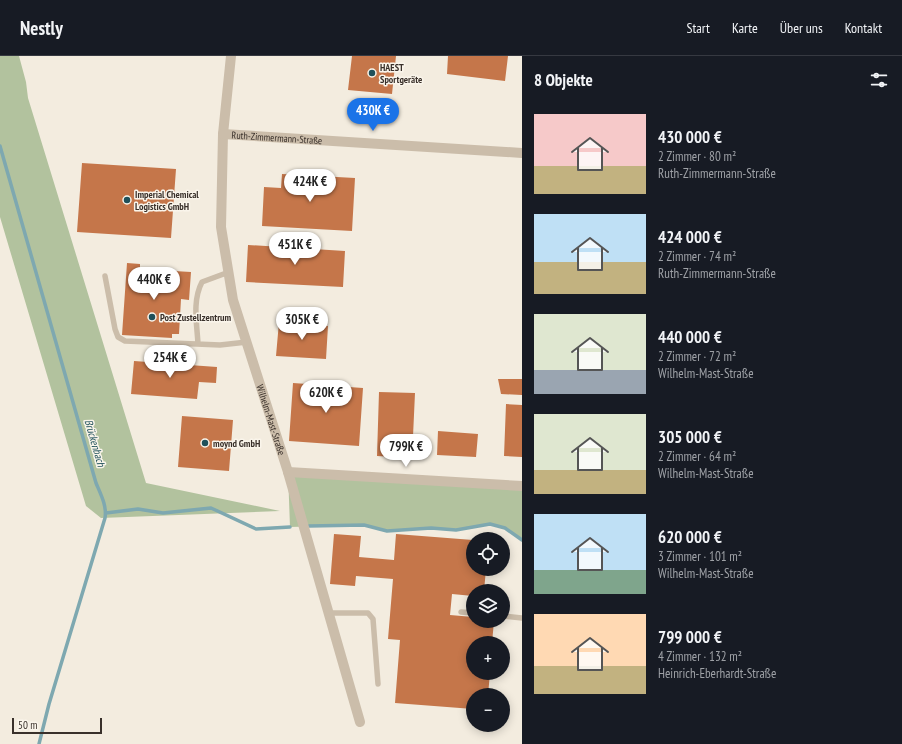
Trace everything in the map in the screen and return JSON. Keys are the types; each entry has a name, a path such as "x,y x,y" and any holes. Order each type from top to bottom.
{"street":[{"name":"Wilhelm-Mast-Straße","path":"231,56 223,134 221,227 233,300 288,472 360,722"},
{"name":"Ruth-Zimmermann-Straße","path":"223,134 522,152"},
{"path":"288,472 522,486"}],"lane":[{"path":"198,344 196,304 198,290 202,282 229,272"},
{"path":"105,276 115,329 118,337 124,341 220,345 246,342"},
{"path":"461,612 466,612"},
{"path":"328,613 370,614 372,619 378,684"},
{"path":"510,617 522,618"}],"green space":[{"path":"0,56 19,56 26,82 28,98 146,483 280,511 101,518 86,506 0,217"},
{"path":"288,472 522,486 522,540 505,528 490,524 456,530 431,528 387,531 364,525 290,527"}],"building":[{"name":"HAEST Sportgeräte","path":"352,56 396,56 392,94 348,90"},
{"path":"448,56 508,56 505,81 447,74"},
{"name":"Imperial Chemical Logistics GmbH","path":"82,163 176,169 171,238 77,232"},
{"path":"282,174 355,178 352,231 262,226 264,187 281,188"},
{"path":"248,245 345,251 343,287 246,282"},
{"name":"Post Zustellzentrum","path":"127,263 140,264 140,269 191,272 189,300 181,299 179,334 172,334 172,338 122,335"},
{"path":"279,322 328,326 326,359 276,356"},
{"path":"134,361 217,367 216,383 199,382 197,399 131,394"},
{"path":"498,379 522,379 522,395 501,394"},
{"path":"293,383 363,388 359,446 289,441"},
{"path":"379,392 415,393 412,458 377,456"},
{"path":"506,404 522,405 522,457 504,456"},
{"name":"moynd GmbH","path":"182,416 233,420 229,471 178,467"},
{"path":"438,431 478,434 476,457 437,455"},
{"path":"334,534 361,536 359,557 394,560 396,534 466,539 466,576 485,576 485,584 466,584 466,595 452,594 450,615 466,616 466,628 493,628 493,636 466,636 466,680 489,680 489,688 466,688 466,708 395,703 400,640 388,639 393,579 356,576 355,586 330,584"}],"waterway":[{"name":"Brückenbach","path":"0,146 96,483 105,509 105,518 49,704 39,744"},
{"path":"106,513 138,509 163,513 211,508 256,529 290,527"},
{"path":"309,526 364,525 387,531 431,528 456,530 490,524 505,528 522,540"}],"place":[{"name":"HAEST Sportgeräte","path":"372,73"},
{"name":"Imperial Chemical Logistics GmbH","path":"127,200"},
{"name":"Post Zustellzentrum","path":"152,317"},
{"name":"moynd GmbH","path":"205,443"}]}
